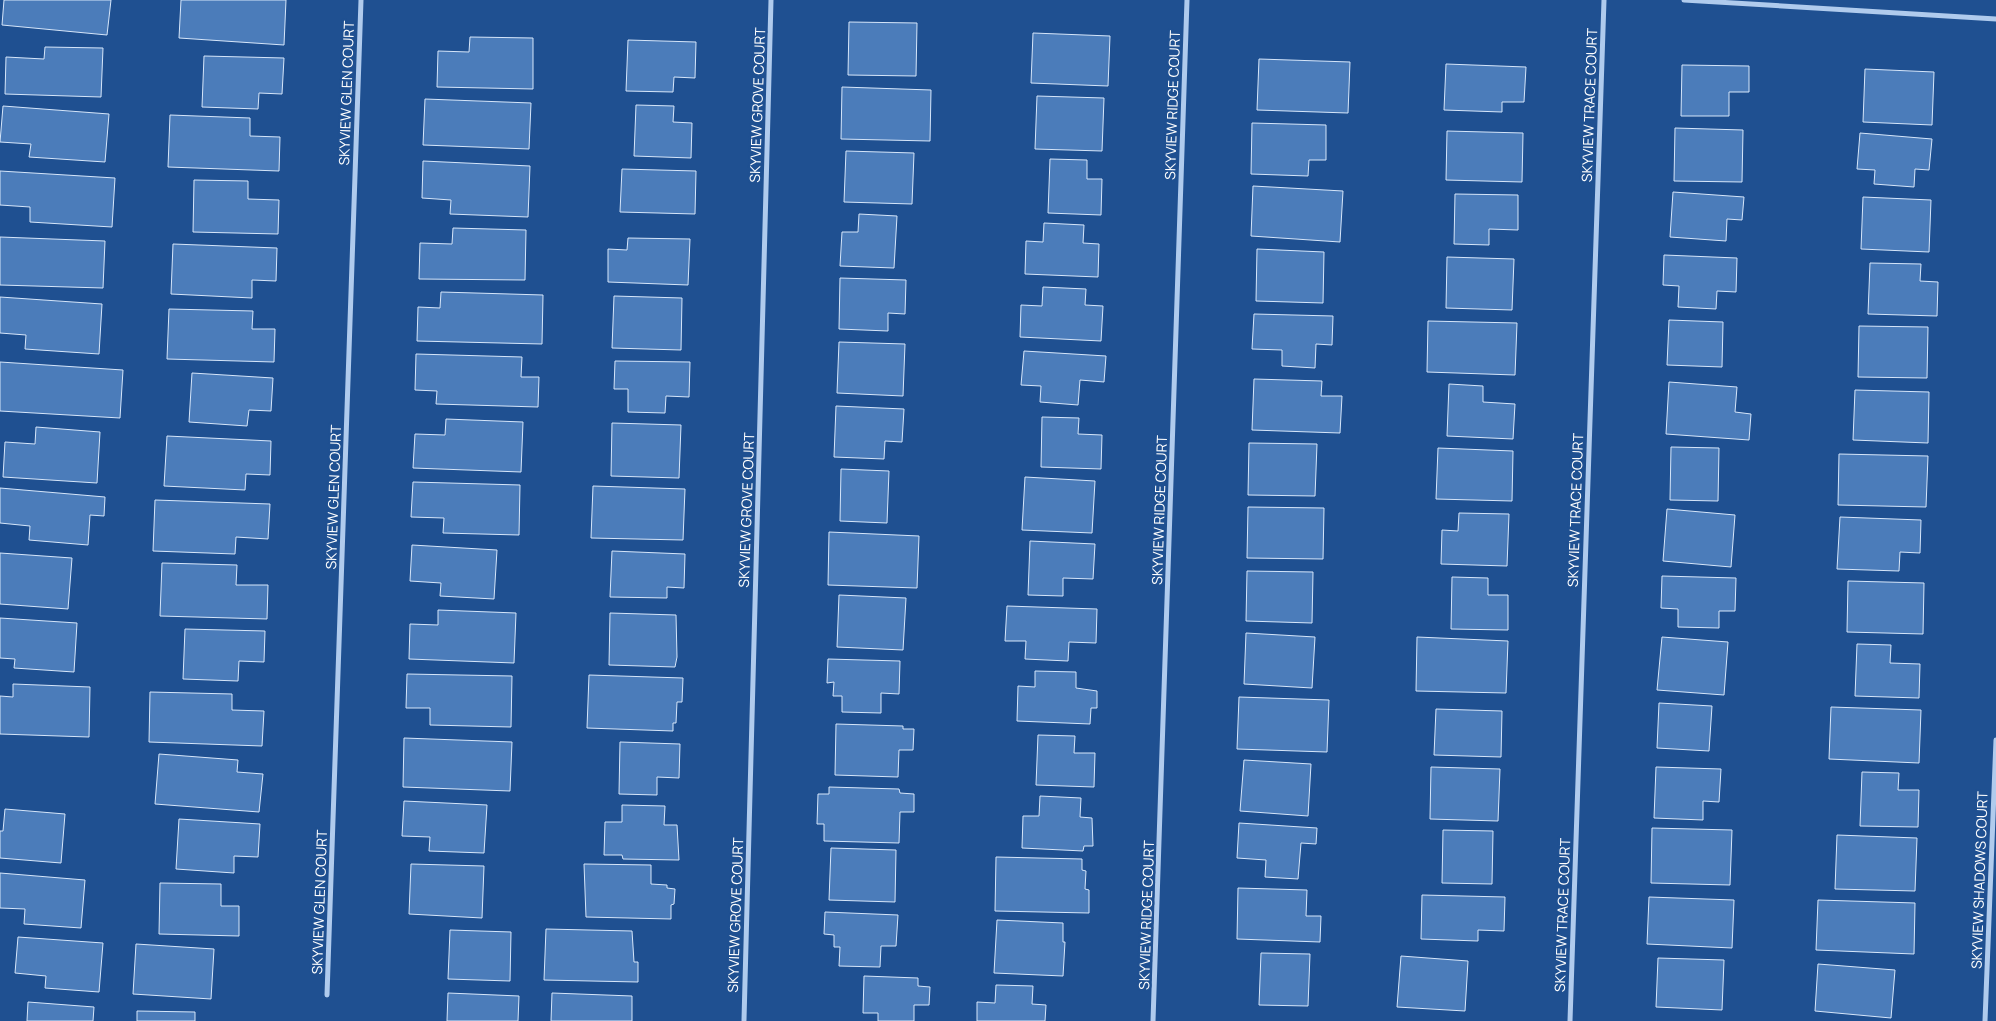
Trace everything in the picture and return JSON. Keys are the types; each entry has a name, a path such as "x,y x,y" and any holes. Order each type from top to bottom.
{"street":[{"name":"SKYVIEW GLEN COURT","path":"327,995 361,0"},
{"name":"SKYVIEW GROVE COURT","path":"744,1020 771,0"},
{"name":"SKYVIEW RIDGE COURT","path":"1154,1021 1187,0"},
{"name":"SKYVIEW TRACE COURT","path":"1570,1021 1604,0"},
{"path":"1684,0 1996,19"},
{"name":"SKYVIEW SHADOWS COURT","path":"1985,1021 1996,740"}],"building":[{"path":"4,0 111,0 107,35 2,25"},
{"path":"181,0 286,0 284,45 179,38"},
{"path":"849,22 917,23 916,76 848,75"},
{"path":"1033,33 1110,36 1108,86 1031,83"},
{"path":"470,37 533,38 533,89 437,87 438,51 469,52"},
{"path":"628,40 696,42 695,78 674,77 673,92 626,91"},
{"path":"45,47 103,48 101,97 5,94 6,57 44,59"},
{"path":"204,56 284,58 282,94 259,93 258,109 202,107"},
{"path":"1259,59 1350,62 1348,113 1257,110"},
{"path":"1446,64 1526,67 1524,102 1502,102 1502,112 1444,110"},
{"path":"1682,65 1749,66 1749,92 1729,92 1729,116 1681,116"},
{"path":"1865,69 1934,72 1932,125 1863,122"},
{"path":"842,87 931,90 930,141 841,139"},
{"path":"1037,96 1104,98 1102,151 1035,149"},
{"path":"425,99 531,103 529,149 423,145"},
{"path":"636,105 674,106 673,122 692,123 691,158 634,156"},
{"path":"3,106 109,114 105,162 29,157 31,144 0,142"},
{"path":"170,115 250,118 250,136 280,137 279,171 168,167"},
{"path":"1252,123 1326,125 1326,160 1309,160 1308,176 1251,174"},
{"path":"1675,128 1743,130 1742,182 1674,181"},
{"path":"1447,131 1523,133 1522,182 1446,180"},
{"path":"1860,133 1932,139 1929,170 1915,169 1914,187 1874,184 1875,170 1857,169"},
{"path":"846,151 914,153 912,204 844,202"},
{"path":"1050,159 1087,160 1087,179 1102,179 1101,215 1048,213"},
{"path":"423,161 530,166 528,217 450,214 451,200 422,198"},
{"path":"622,169 696,171 695,214 620,212"},
{"path":"0,171 115,178 112,227 30,222 30,207 0,205"},
{"path":"194,180 248,181 248,199 279,200 278,234 193,232"},
{"path":"1253,186 1343,191 1340,242 1251,236"},
{"path":"1673,192 1744,197 1742,220 1727,219 1726,241 1670,237"},
{"path":"1455,194 1518,195 1518,230 1489,229 1489,245 1454,244"},
{"path":"1863,197 1931,200 1929,252 1861,249"},
{"path":"859,214 897,216 894,268 840,266 842,232 858,232"},
{"path":"1044,223 1084,225 1083,243 1099,244 1098,277 1025,274 1026,241 1043,242"},
{"path":"453,228 526,230 525,280 419,279 420,243 452,244"},
{"path":"0,237 105,241 103,288 0,285"},
{"path":"628,238 690,239 688,285 608,282 608,249 627,250"},
{"path":"173,244 277,248 276,281 252,280 252,298 171,294"},
{"path":"1257,249 1324,252 1323,303 1256,301"},
{"path":"1664,255 1737,258 1736,292 1717,291 1716,309 1678,307 1679,286 1663,285"},
{"path":"1447,257 1514,259 1512,310 1446,308"},
{"path":"1870,263 1921,264 1920,281 1938,282 1937,316 1868,314"},
{"path":"840,278 906,280 905,314 888,313 888,331 839,329"},
{"path":"1043,287 1086,289 1085,305 1103,306 1101,341 1020,337 1021,305 1042,306"},
{"path":"441,292 543,295 542,344 417,341 418,307 440,308"},
{"path":"614,296 682,298 681,350 612,348"},
{"path":"0,297 102,304 99,354 25,349 26,335 0,333"},
{"path":"169,309 253,311 252,329 275,329 274,362 167,359"},
{"path":"1254,314 1333,316 1332,345 1316,344 1315,368 1282,366 1282,350 1252,349"},
{"path":"1669,320 1723,322 1722,367 1667,365"},
{"path":"1428,321 1517,323 1515,375 1427,372"},
{"path":"1859,326 1928,327 1927,378 1858,377"},
{"path":"839,342 905,344 903,396 837,393"},
{"path":"1024,351 1106,356 1104,382 1080,380 1078,405 1040,402 1041,386 1021,385"},
{"path":"416,354 522,357 521,377 539,377 538,407 436,404 437,391 415,390"},
{"path":"615,361 690,362 689,397 666,396 665,413 628,412 628,389 614,389"},
{"path":"0,362 123,370 120,418 0,411"},
{"path":"192,373 273,378 271,411 249,410 247,426 189,422"},
{"path":"1254,379 1322,381 1321,396 1342,396 1340,433 1252,430"},
{"path":"1669,382 1737,387 1735,412 1751,414 1749,440 1666,434"},
{"path":"1449,384 1483,386 1483,402 1515,404 1513,439 1447,436"},
{"path":"1855,390 1929,392 1928,443 1853,440"},
{"path":"836,406 904,409 902,442 885,441 884,459 834,457"},
{"path":"1042,417 1079,418 1078,434 1102,435 1101,469 1041,467"},
{"path":"446,419 523,422 521,472 413,468 415,434 445,435"},
{"path":"612,423 681,425 679,478 611,476"},
{"path":"36,427 100,432 97,483 3,477 5,442 35,444"},
{"path":"167,436 271,441 270,475 246,474 245,490 164,486"},
{"path":"1249,443 1317,444 1315,496 1248,495"},
{"path":"1671,447 1719,448 1718,501 1670,500"},
{"path":"1438,448 1513,451 1512,501 1436,499"},
{"path":"1839,454 1928,456 1926,507 1838,505"},
{"path":"841,469 889,471 887,523 840,521"},
{"path":"1025,477 1095,481 1092,533 1022,530"},
{"path":"413,482 520,485 519,535 443,533 444,518 411,517"},
{"path":"593,486 685,489 683,540 591,538"},
{"path":"0,488 105,497 104,516 90,515 88,545 29,540 30,526 0,523"},
{"path":"155,500 270,504 268,539 236,537 235,554 153,551"},
{"path":"1248,507 1324,508 1323,559 1247,558"},
{"path":"1667,509 1735,515 1731,567 1663,561"},
{"path":"1459,513 1509,514 1507,566 1441,564 1442,530 1458,531"},
{"path":"1840,517 1921,520 1920,553 1900,552 1899,571 1837,569"},
{"path":"829,532 919,536 917,588 828,585"},
{"path":"1030,541 1095,544 1093,579 1063,578 1063,596 1028,595"},
{"path":"412,545 497,550 494,599 440,596 441,583 410,581"},
{"path":"612,551 685,554 684,588 667,587 667,598 610,597"},
{"path":"0,553 72,558 68,609 0,604"},
{"path":"162,563 237,565 236,585 268,585 267,619 160,616"},
{"path":"1247,571 1313,572 1312,623 1246,621"},
{"path":"1662,576 1736,578 1735,611 1719,611 1719,628 1678,627 1678,609 1661,608"},
{"path":"1452,577 1488,578 1488,595 1508,595 1508,630 1451,629"},
{"path":"1848,581 1924,583 1923,634 1847,632"},
{"path":"839,595 906,598 903,650 837,647"},
{"path":"1007,606 1097,609 1096,643 1069,642 1068,661 1025,659 1026,641 1005,641"},
{"path":"438,610 516,613 514,663 409,659 410,624 438,625"},
{"path":"610,613 676,615 677,657 675,667 609,665"},
{"path":"0,618 77,623 74,672 14,668 15,659 0,658"},
{"path":"185,629 265,631 264,662 239,661 238,681 183,679"},
{"path":"1246,633 1315,637 1312,688 1244,684"},
{"path":"1417,637 1508,641 1506,693 1416,691"},
{"path":"1662,637 1728,642 1724,695 1657,690"},
{"path":"1857,644 1891,645 1890,663 1920,664 1919,698 1855,696"},
{"path":"828,659 900,661 899,694 881,693 881,713 842,712 842,696 833,696 834,682 827,683"},
{"path":"1035,671 1076,672 1076,688 1097,691 1097,708 1091,708 1090,724 1017,721 1018,686 1035,687"},
{"path":"407,674 512,676 511,727 430,725 430,708 406,708"},
{"path":"589,675 683,678 682,702 677,702 676,723 673,723 673,731 587,728"},
{"path":"13,684 90,687 89,737 0,734 0,696 13,697"},
{"path":"150,692 232,694 232,710 264,711 262,746 149,742"},
{"path":"1239,697 1329,700 1327,752 1237,749"},
{"path":"1659,703 1712,706 1709,751 1657,748"},
{"path":"1831,707 1921,710 1919,763 1829,759"},
{"path":"1436,709 1502,711 1501,757 1434,755"},
{"path":"836,724 903,726 903,729 914,729 913,750 899,750 898,777 835,775"},
{"path":"1038,735 1075,736 1074,753 1095,753 1094,787 1036,785"},
{"path":"404,738 512,742 510,791 403,787"},
{"path":"620,742 680,744 679,778 657,777 657,795 619,794"},
{"path":"159,754 238,760 237,772 263,774 259,812 155,804"},
{"path":"1244,760 1311,764 1308,816 1240,811"},
{"path":"1431,767 1500,769 1498,821 1430,819"},
{"path":"1656,767 1721,769 1719,802 1703,801 1703,820 1654,818"},
{"path":"1862,772 1899,773 1898,790 1919,790 1918,827 1860,826"},
{"path":"829,787 899,789 900,793 914,794 914,812 900,812 899,843 824,841 824,824 817,824 818,794 829,794"},
{"path":"1040,796 1081,798 1080,817 1092,818 1093,846 1084,846 1083,851 1022,848 1023,816 1039,816"},
{"path":"404,801 487,805 484,853 429,851 430,837 402,836"},
{"path":"622,805 665,806 664,825 677,825 679,860 623,859 622,855 604,855 605,822 622,822"},
{"path":"5,809 65,814 61,863 0,858 0,831 3,831"},
{"path":"179,819 260,824 258,857 234,856 234,873 176,869"},
{"path":"1239,823 1317,828 1316,844 1301,843 1298,879 1265,877 1266,860 1237,858"},
{"path":"1652,828 1732,830 1730,885 1651,883"},
{"path":"1443,830 1493,831 1492,884 1442,883"},
{"path":"1837,835 1917,838 1915,891 1835,889"},
{"path":"831,848 896,850 895,902 829,900"},
{"path":"996,857 1082,859 1082,870 1086,871 1085,889 1089,890 1089,913 995,911"},
{"path":"411,864 484,866 482,918 409,914"},
{"path":"584,864 651,865 651,884 667,885 667,888 675,889 674,904 671,905 671,919 586,917"},
{"path":"0,873 85,880 81,928 24,924 25,909 0,908"},
{"path":"160,883 221,884 221,906 239,906 239,936 159,934"},
{"path":"1238,888 1307,890 1306,916 1321,916 1320,942 1237,939"},
{"path":"1422,895 1505,897 1504,931 1478,930 1478,941 1421,939"},
{"path":"1649,897 1734,900 1732,948 1647,944"},
{"path":"1818,900 1915,903 1914,954 1816,950"},
{"path":"825,912 898,915 896,946 881,946 880,967 839,966 840,947 834,947 834,935 824,934"},
{"path":"997,920 1063,923 1063,942 1065,942 1063,976 994,973"},
{"path":"546,929 632,931 634,962 638,962 638,982 544,980"},
{"path":"450,930 511,932 510,981 448,979"},
{"path":"18,937 103,943 99,992 45,988 46,976 15,973"},
{"path":"136,944 214,949 211,999 133,994"},
{"path":"1261,953 1310,954 1308,1006 1259,1005"},
{"path":"1401,956 1468,961 1465,1011 1397,1007"},
{"path":"1658,958 1724,960 1722,1010 1656,1007"},
{"path":"1818,964 1895,970 1891,1018 1815,1011"},
{"path":"864,976 918,978 918,986 930,987 929,1005 914,1005 914,1021 878,1021 878,1013 863,1013"},
{"path":"996,985 1033,986 1032,1004 1046,1005 1045,1021 977,1021 977,1002 995,1003"},
{"path":"448,993 519,996 518,1021 447,1021"},
{"path":"552,993 632,996 632,1021 551,1021"},
{"path":"28,1002 94,1007 93,1021 27,1021"},
{"path":"137,1011 195,1012 195,1021 137,1021"}]}
